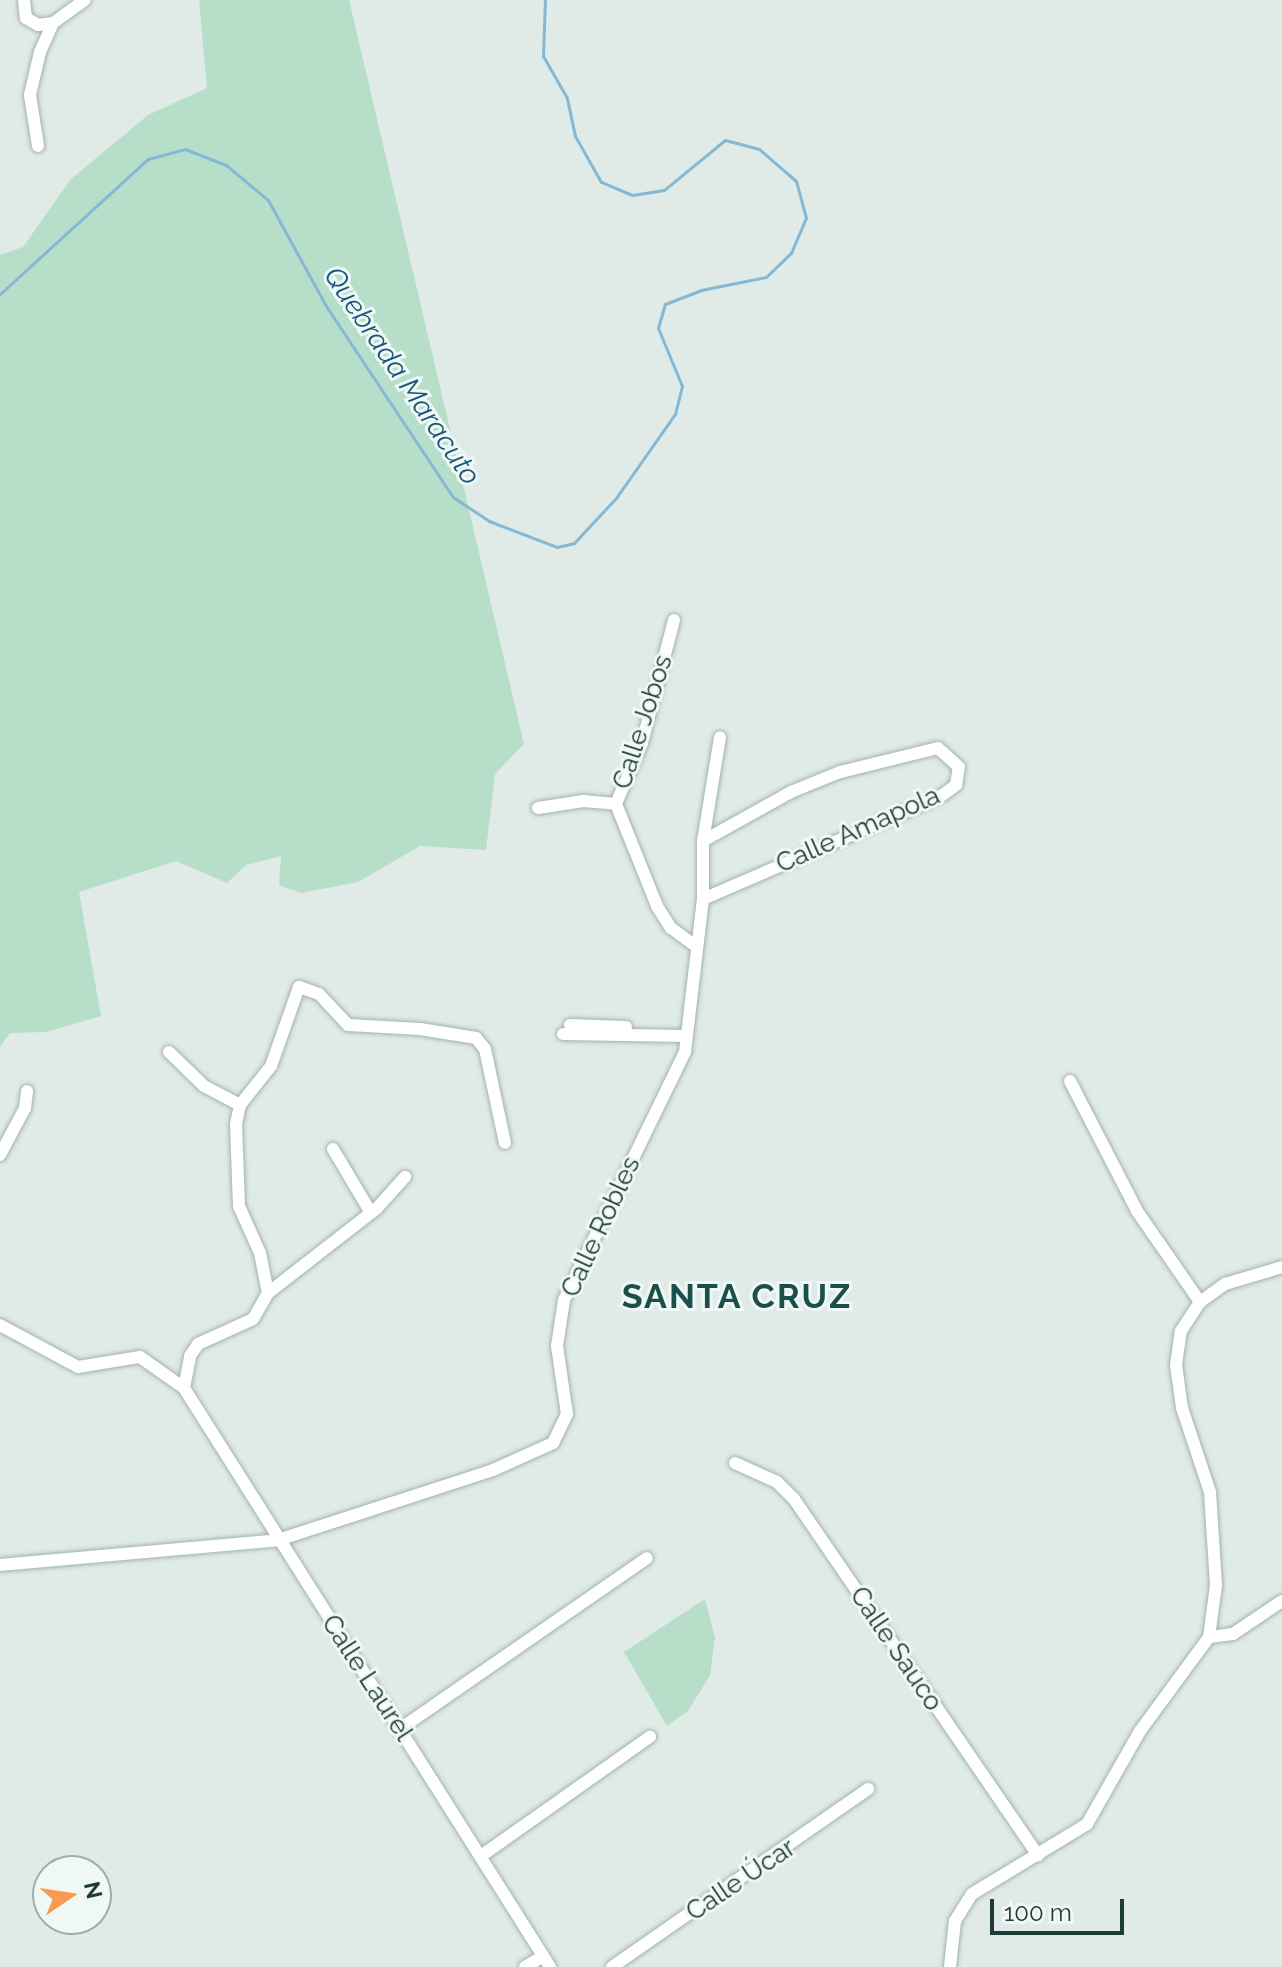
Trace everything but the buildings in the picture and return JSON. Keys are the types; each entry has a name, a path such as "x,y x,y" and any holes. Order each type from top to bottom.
{"street":[{"path":"24,0 26,18 38,25 53,23 85,0"},
{"path":"38,146 30,95 53,23"},
{"name":"Calle Jobos","path":"674,620 642,743 616,804 657,906 671,928 694,945"},
{"name":"Calle Robles","path":"0,1565 278,1540 493,1470 553,1443 567,1414 557,1346 564,1300 685,1052 694,945 703,899 703,841 720,737"},
{"name":"Calle Amapola","path":"703,841 791,792 840,772 938,748 959,767 956,785 941,796 703,899"},
{"path":"538,808 583,801 616,804"},
{"path":"268,1293 260,1253 239,1206 240,1105 271,1066 299,987 319,994 348,1025 476,1038 485,1049 505,1143"},
{"path":"566,1030 687,1033"},
{"path":"169,1052 204,1086 240,1105"},
{"path":"1070,1081 1137,1211 1200,1302"},
{"path":"0,1155 25,1108 27,1091"},
{"path":"333,1149 371,1213"},
{"path":"0,1325 78,1367 140,1357 184,1388 190,1356 198,1344 253,1319 268,1293 371,1213 405,1177"},
{"path":"950,1967 955,1921 972,1894 1087,1824 1140,1731 1209,1637 1216,1585 1210,1492 1182,1408 1176,1365 1181,1331 1200,1302 1225,1284 1282,1267"},
{"name":"Calle Laurel","path":"184,1388 550,1967"},
{"name":"Calle Sauco","path":"735,1463 777,1482 794,1499 1038,1856"},
{"path":"400,1729 647,1558"},
{"path":"1209,1637 1233,1634 1282,1601"},
{"path":"481,1856 650,1737"},
{"name":"Calle Úcar","path":"612,1967 868,1789"},
{"path":"525,1967 543,1956"}],"green space":[{"path":"199,0 349,0 524,744 495,774 486,850 420,846 358,882 301,893 279,885 281,856 246,865 227,883 176,861 79,892 101,1016 46,1032 10,1033 0,1047 0,255 23,247 71,179 148,115 207,88"},
{"path":"705,1599 715,1638 710,1675 688,1711 667,1726 624,1652"}],"waterway":[{"name":"Quebrada Maracuto","path":"0,294 148,159 185,149 226,165 268,200 326,306 453,497 489,521 557,547 574,543 616,498 675,414 682,386 658,328 665,304 701,290 766,277 791,253 806,218 796,181 759,149 725,140 664,190 632,195 601,182 575,136 567,98 543,56 545,0"}],"district":[{"name":"SANTA CRUZ","path":"737,1297"}]}
